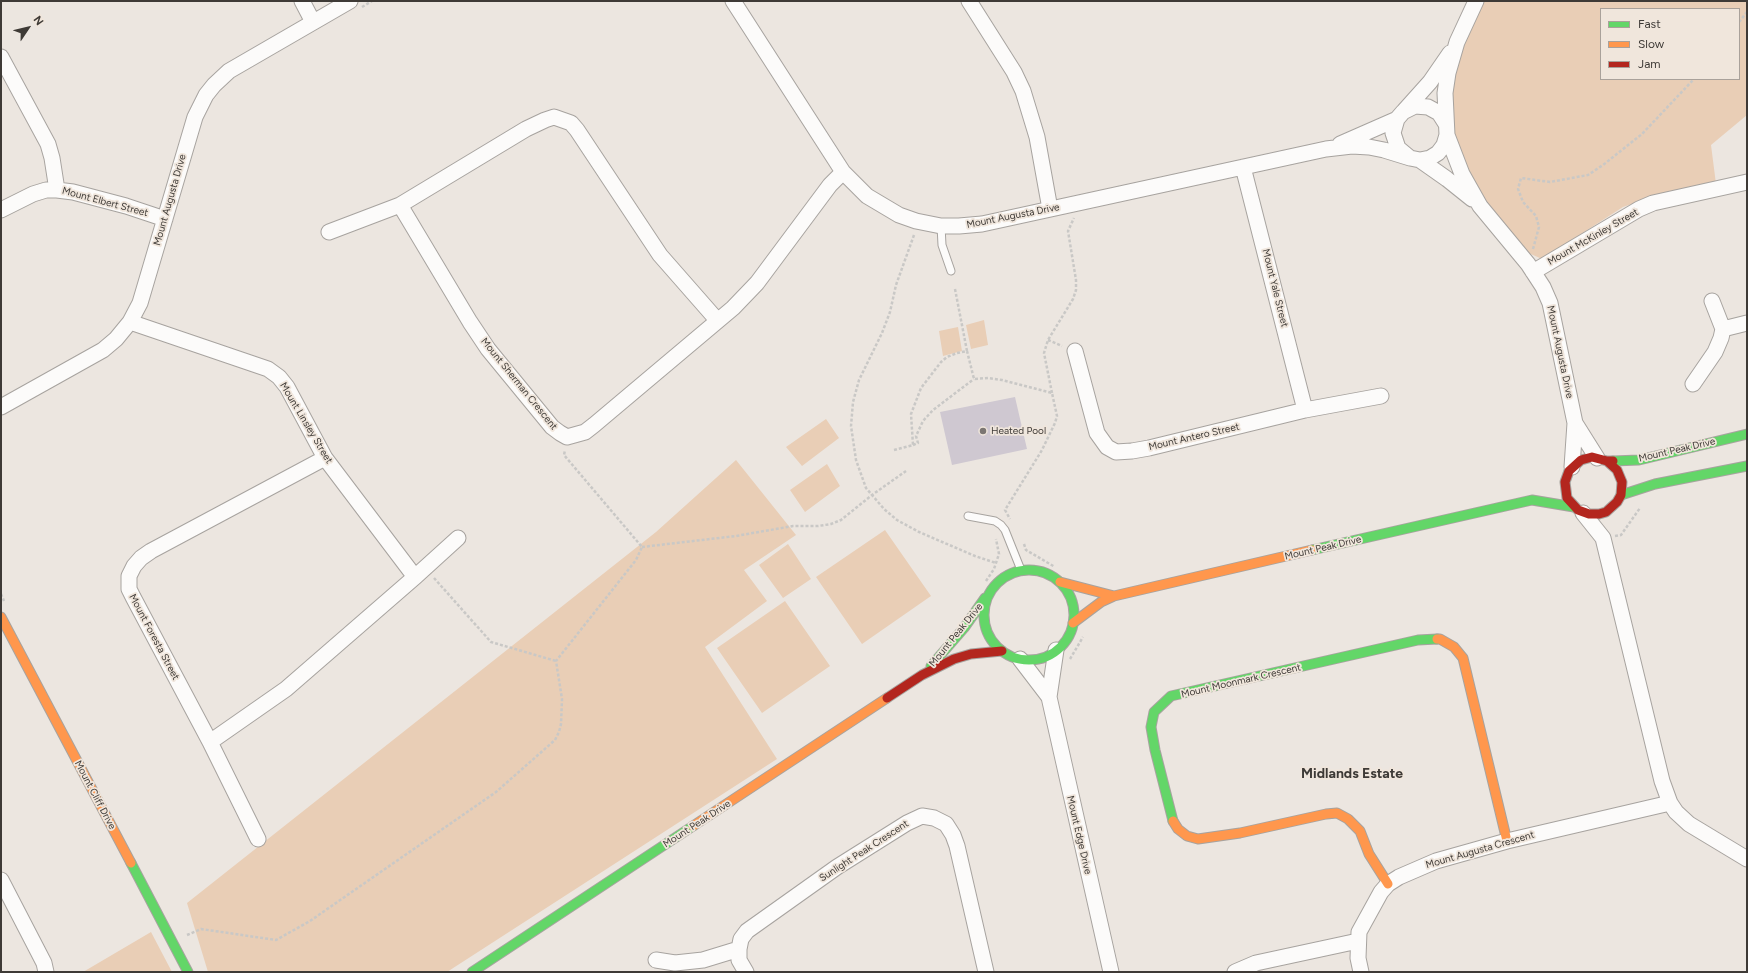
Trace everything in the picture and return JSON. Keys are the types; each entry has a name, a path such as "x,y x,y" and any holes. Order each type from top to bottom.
{"street":[{"path":"302,1 314,22"},
{"name":"Mount Augusta Drive","path":"1,407 103,350 116,339 130,322 140,303 195,117 206,95 229,71 350,1"},
{"name":"Mount Augusta Drive","path":"733,1 843,172 867,196 899,215 916,221 940,226 982,224 1326,149 1352,146 1384,150 1415,159 1462,190 1480,206 1530,268 1543,287 1550,303 1575,423 1569,472"},
{"path":"969,1 1014,72 1023,91 1037,137 1050,209"},
{"path":"1457,42 1430,82 1400,115 1393,134 1398,148 1415,159 1430,158 1438,153 1444,145 1446,130 1445,92 1448,73 1457,42 1476,1"},
{"path":"1,57 48,144 52,158 57,190"},
{"path":"1400,115 1415,106 1428,107 1439,114 1446,130"},
{"name":"Mount Augusta Drive","path":"1326,149 1400,115"},
{"path":"329,232 400,205 526,129 554,117 563,119 571,123 577,130 660,255 717,320"},
{"name":"Mount Augusta Drive","path":"1446,130 1462,174 1480,206"},
{"name":"Mount Yale Street","path":"1243,167 1305,410"},
{"name":"Mount Sherman Crescent","path":"400,205 470,322 488,349 552,428 560,434 576,436 590,429 733,308 757,283 821,196 836,177 843,172"},
{"name":"Mount McKinley Street","path":"1530,268 1639,209 1653,203 1747,182"},
{"name":"Mount Elbert Street","path":"1,210 33,194 46,190 57,190 73,192 118,204 164,219"},
{"path":"1693,384 1715,352 1722,329 1712,301"},
{"name":"Mount Linsley Street","path":"130,322 268,369 279,377 287,387 325,458 420,572"},
{"path":"1722,329 1747,323"},
{"name":"Mount Antero Street","path":"1075,351 1097,433 1107,447 1116,452 1149,448 1305,410 1381,396"},
{"name":"Mount Augusta Drive","path":"1575,423 1602,459"},
{"name":"Mount Peak Drive","path":"1555,484 1581,460 1639,460 1747,434"},
{"name":"Mount Foresta Street","path":"258,840 210,742 129,589 129,576 134,566 141,558 151,551 325,458"},
{"path":"1602,459 1613,465 1622,482 1617,502 1603,538"},
{"name":"Mount Peak Drive","path":"1532,500 1599,514 1617,502 1655,484 1747,466"},
{"path":"1569,472 1566,493 1603,538 1660,774 1670,803 1676,812 1689,824 1744,852"},
{"name":"Mount Peak Drive","path":"1073,623 1097,605 1114,596 1532,500 1544,492"},
{"path":"210,742 286,689 458,538"},
{"name":"Mount Peak Drive","path":"922,675 964,628 988,594 1002,578 1008,574 1028,569 1042,571 1060,582 1114,596"},
{"name":"Mount Peak Drive","path":"988,594 984,606 985,625 993,642 1002,651 1020,659 1039,659 1056,650 1069,635 1073,623 1074,616 1072,601 1060,582"},
{"name":"Mount Cliff Drive","path":"1,617 188,972"},
{"name":"Mount Moonmark Crescent","path":"1388,884 1369,854 1360,831 1348,819 1337,813 1326,814 1240,833 1198,839 1188,836 1178,829 1172,819 1155,750 1151,727 1154,712 1171,696 1418,640 1440,639 1454,647 1463,658 1507,841"},
{"name":"Mount Edge Drive","path":"1056,650 1048,697 1110,972"},
{"name":"Mount Peak Drive","path":"472,972 922,675 954,659 971,654 1002,651"},
{"name":"Mount Edge Drive","path":"1020,659 1048,697"},
{"name":"Mount Augusta Crescent","path":"1361,972 1358,958 1359,932 1381,892 1388,884 1418,868 1436,861 1507,841 1670,803"},
{"name":"Sunlight Peak Crescent","path":"739,949 741,938 747,931 837,867 907,823 922,816 934,818 946,824 953,835 957,846 986,972"},
{"path":"1,880 44,963 46,972"},
{"path":"1235,972 1256,963 1358,941"},
{"path":"656,960 675,963 703,960 739,949 739,960 746,972"}],"lane":[{"path":"940,226 942,245 951,271"},
{"path":"968,516 995,521 1001,525 1005,530 1021,570"}],"path":[{"path":"1740,21 1747,12"},
{"path":"1530,268 1538,238 1539,227 1536,216 1524,202 1518,189 1521,178 1550,182 1588,175 1642,134 1693,80"},
{"path":"1013,524 1006,510 1042,450 1057,416 1044,353 1048,340 1073,299 1076,290 1076,280 1068,231 1075,216 1067,218"},
{"path":"910,231 915,233 896,285 890,312 882,333 859,380 853,402 851,426 853,445 863,482 872,495 888,512 913,529 975,556 996,563"},
{"path":"955,289 974,379"},
{"path":"913,445 911,414 921,388 934,370 947,357 967,351"},
{"path":"894,450 918,444 916,436 923,421 933,410 974,379 988,378 1002,380 1052,393"},
{"path":"567,436 564,454 642,547"},
{"path":"642,547 736,536 793,526 818,526 831,524 841,520 872,495 906,471"},
{"path":"1603,538 1621,535 1643,504"},
{"path":"172,943 201,929 276,940 310,921 496,792 540,755 555,740 559,732 562,699 556,661 636,560 642,547"},
{"path":"420,572 491,642 556,661"},
{"path":"1070,660 1085,635"}],"shaded area":[{"path":"1484,1 1747,1 1747,115 1711,145 1716,184 1649,198 1623,207 1542,259 1524,251 1472,184 1451,127 1452,86 1459,52"},
{"path":"984,320 988,345 971,349 966,325"},
{"path":"958,327 962,351 943,356 939,331"},
{"path":"826,419 839,438 802,466 786,447"},
{"path":"736,460 796,535 744,570 767,601 705,647 777,759 447,972 208,972 187,903 656,532"},
{"path":"827,464 840,486 805,512 790,490"},
{"path":"885,530 931,596 862,644 816,577"},
{"path":"788,544 811,579 783,598 759,565"},
{"path":"785,601 830,666 762,713 717,648"},
{"path":"151,932 172,972 83,972"}],"building":[{"name":"Heated Pool","path":"1015,397 1027,449 952,465 940,412"}],"traffic: fast":[{"path":"1613,461 1639,460 1747,434"},
{"path":"1621,495 1655,484 1747,466"},
{"path":"1312,550 1532,500 1574,507"},
{"path":"1029,570 1046,573 1061,583 1071,598 1074,615 1071,632 1061,647 1046,657 1029,660 1012,657 997,647 987,632 984,615 987,598 997,583 1012,573 1029,570"},
{"path":"931,666 964,628 985,598"},
{"path":"1173,821 1155,750 1151,727 1154,712 1171,696 1418,640 1437,639"},
{"path":"472,972 693,826"},
{"path":"131,863 188,972"}],"traffic: slow":[{"path":"1073,623 1101,602 1114,596 1312,550"},
{"path":"1060,582 1114,596"},
{"path":"1,617 131,863"},
{"path":"1437,639 1440,639 1454,647 1463,658 1507,841"},
{"path":"693,826 887,698"},
{"path":"1173,821 1178,829 1187,836 1198,839 1240,833 1326,814 1337,813 1348,819 1360,831 1369,854 1388,884"}],"traffic: jam":[{"path":"1607,461 1617,470 1622,482 1621,495 1617,502 1606,512 1599,514 1589,514 1578,510 1567,498 1565,482 1569,471 1581,460 1592,457 1613,461"},
{"path":"887,698 922,675 954,659 971,654 1002,651"}],"place":[{"name":"Heated Pool","path":"983,431"}],"district":[{"name":"Midlands Estate","path":"1352,774"}]}
